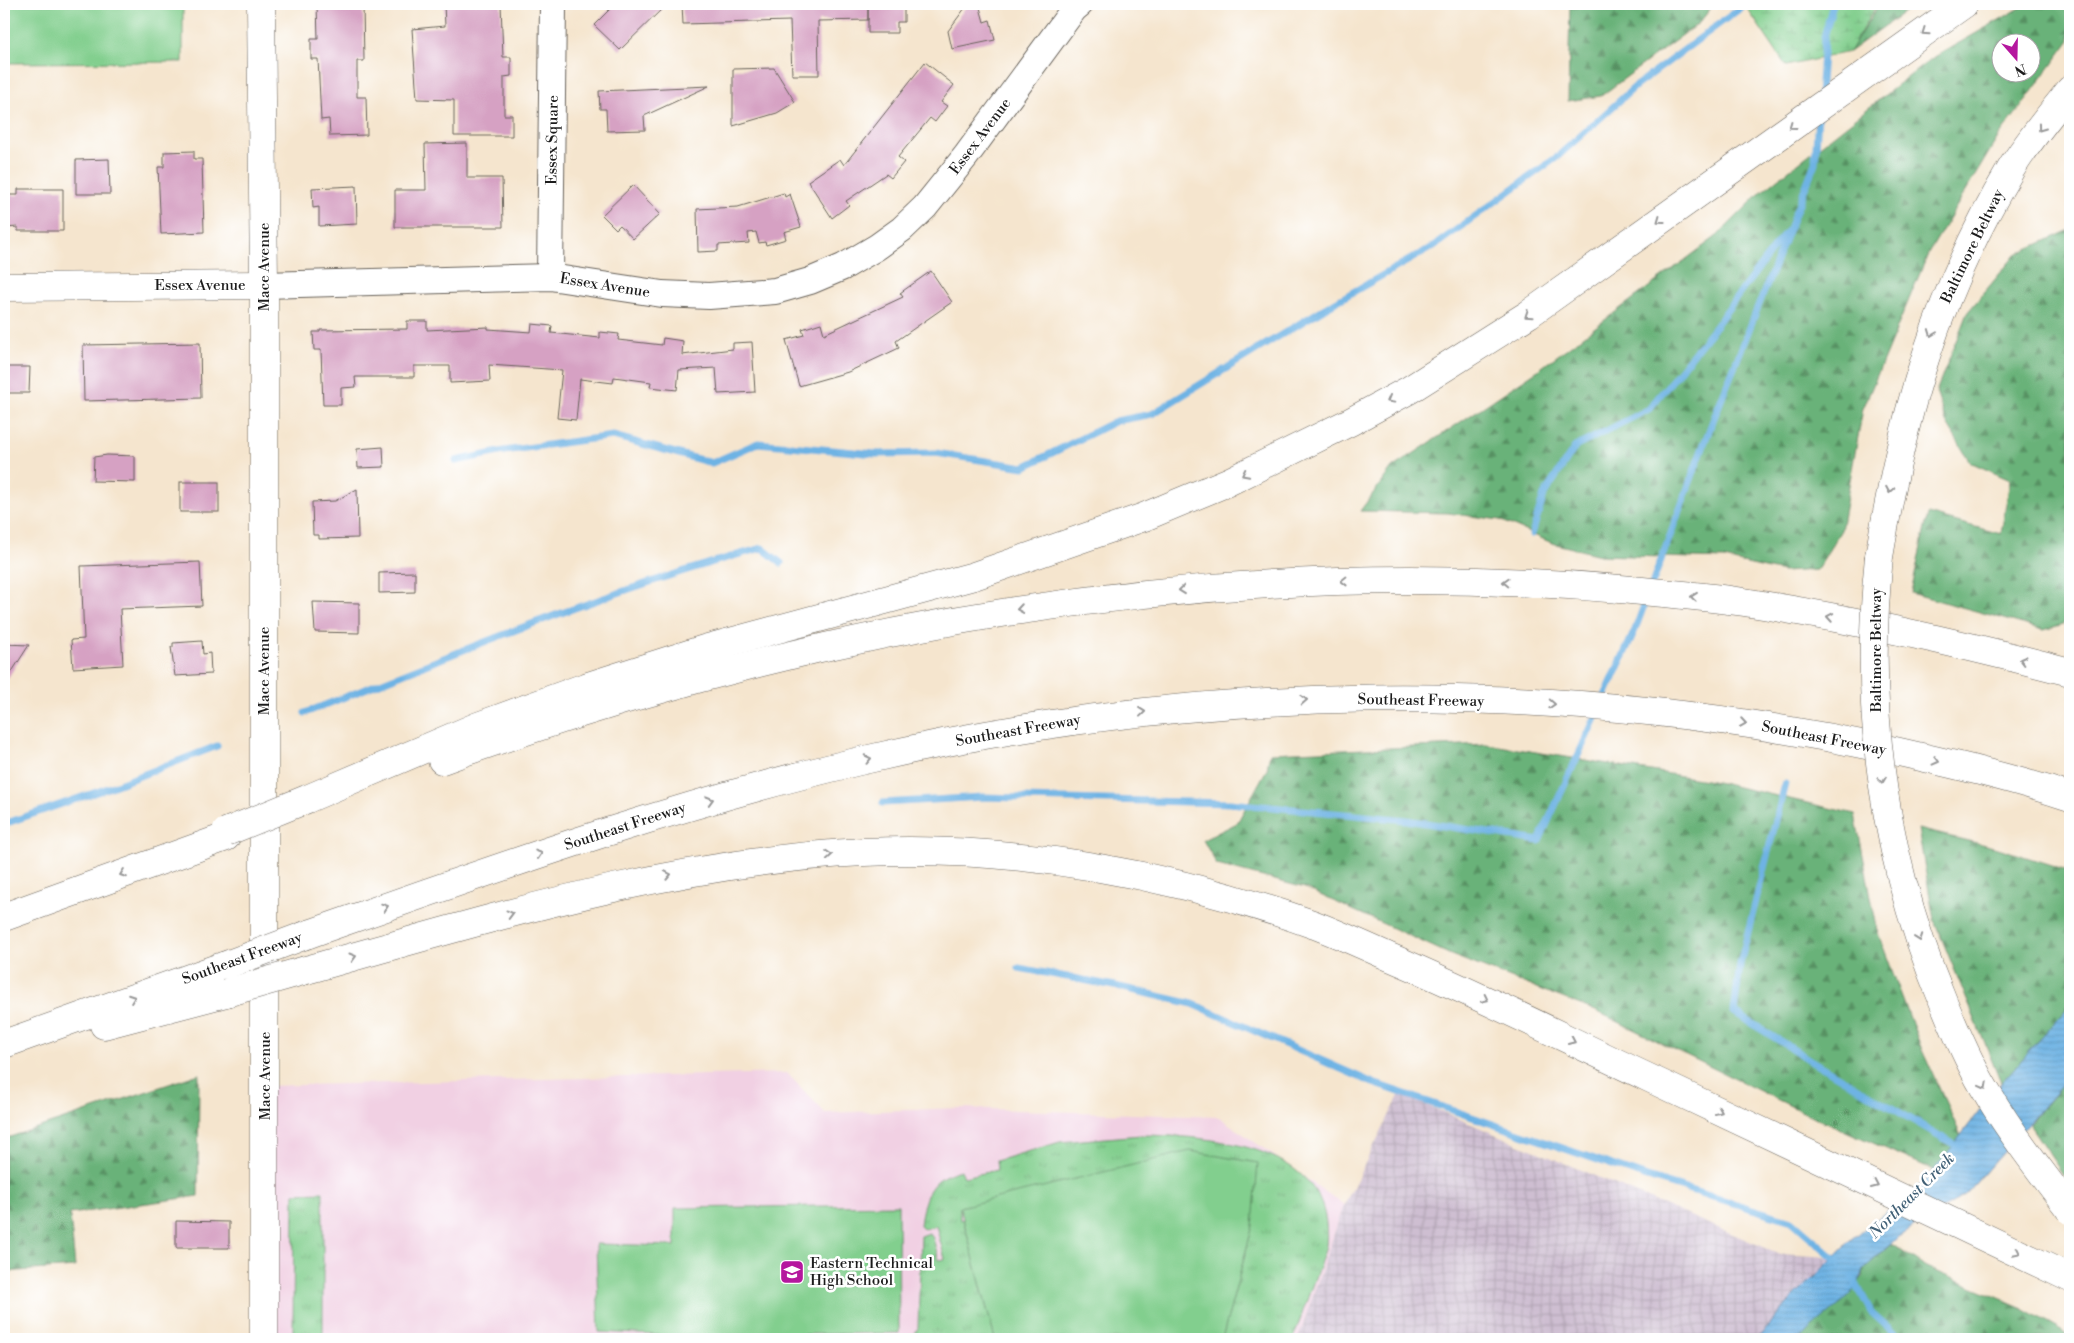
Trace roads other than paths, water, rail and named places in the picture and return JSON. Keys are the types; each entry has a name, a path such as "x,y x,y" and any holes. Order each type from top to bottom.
{"main road":[{"name":"Mace Avenue","path":"261,4 264,285 264,1339"},
{"path":"307,804 478,726 585,687 704,649 974,576 1144,517 1228,482 1350,422 1456,361 1529,314 1964,4"},
{"name":"Baltimore Beltway","path":"2070,90 2012,167 1954,277 1929,341 1907,415 1891,484 1879,557 1873,614 1874,698 1881,776 1891,842 1911,916 1960,1041 1988,1095 2028,1155 2070,1210"},
{"name":"Essex Avenue","path":"4,287 264,285"},
{"path":"4,917 169,858 307,804 592,709 723,672 952,620 1072,601 1214,587 1316,581 1424,579 1555,584 1742,602 1948,640 2070,672"},
{"name":"Southeast Freeway","path":"4,1044 306,935 619,827 748,789 863,760 980,736 1094,718 1214,705 1327,699 1503,701 1599,706 1694,715 1833,738 1935,760 2070,797"},
{"path":"4,1052 226,993 546,904 660,877 725,865 868,852 1004,857 1096,868 1170,883 1245,903 1318,926 1441,979 2070,1278"}],"street":[{"name":"Essex Square","path":"550,277 553,4"},
{"name":"Essex Avenue","path":"264,285 550,277 662,294 718,296 776,291 810,281 843,267 883,242 924,207 966,156 1073,5"}],"water":[{"name":"Northeast Creek","path":"2070,1006 2070,1076 1966,1194 1898,1237 1864,1269 1854,1290 1846,1299 1801,1339 1757,1339 1788,1303 1851,1240 1928,1178 2001,1083"}],"waterway":[{"path":"456,461 504,451 613,436 712,463 758,443 875,454 936,453 1024,467 1116,421 1152,414 1325,308 1434,246 1557,157 1637,85 1746,4"},
{"path":"1820,98 1824,37 1833,4"},
{"path":"1651,587 1710,428 1815,163 1818,116"},
{"path":"1532,534 1544,495 1575,447 1649,409 1710,333 1784,234"},
{"path":"305,713 531,624 646,583 762,548 781,563"},
{"path":"1602,702 1635,630 1647,597"},
{"path":"883,803 983,797 1230,803 1407,820 1539,841 1597,714"},
{"path":"4,824 111,787 217,746"},
{"path":"1785,784 1740,964 1734,1012 1810,1060 1962,1149"},
{"path":"1019,968 1115,986 1193,1004 1373,1083 1647,1177 1792,1221 1839,1262"},
{"path":"1853,1278 1871,1312 1901,1339"}],"place":[{"name":"Eastern Technical High School","path":"792,1272"}]}
